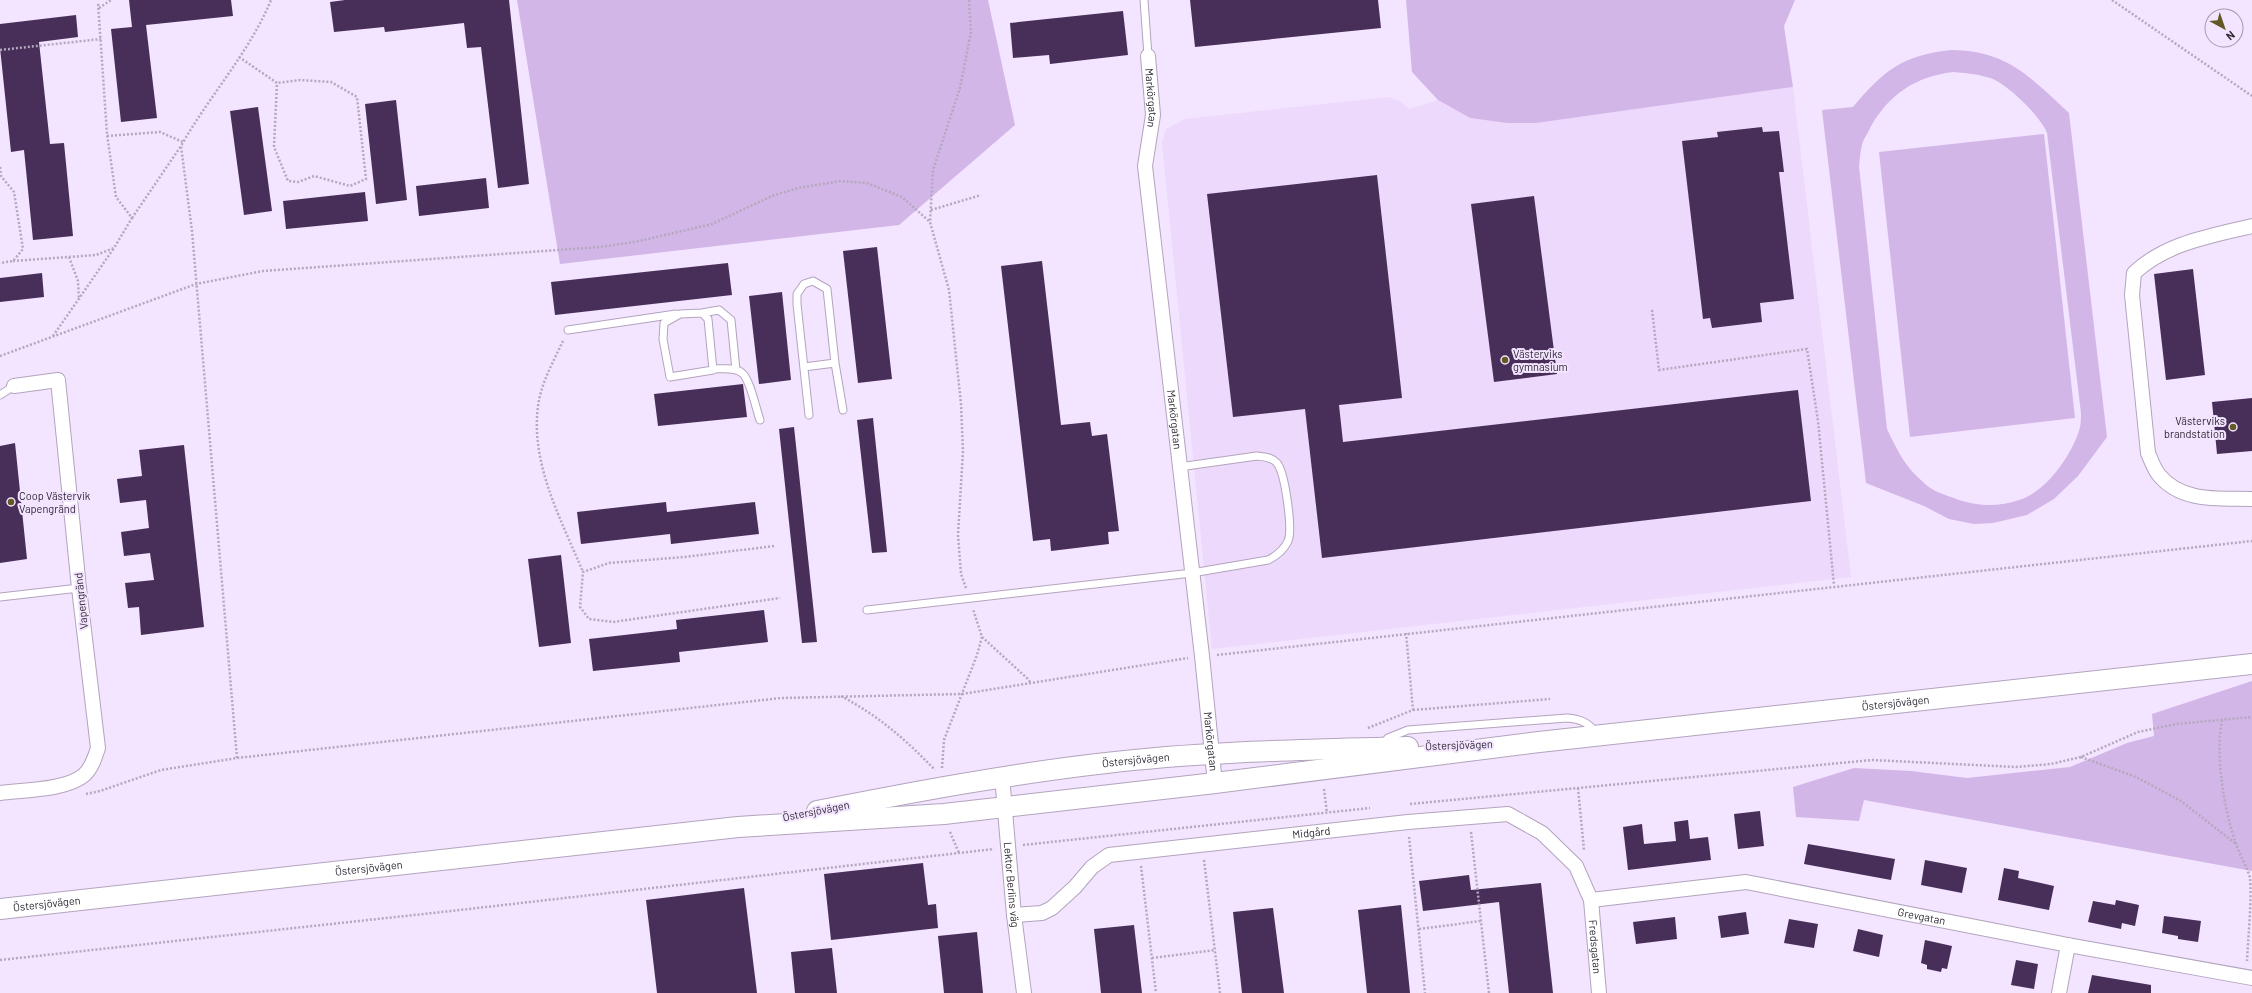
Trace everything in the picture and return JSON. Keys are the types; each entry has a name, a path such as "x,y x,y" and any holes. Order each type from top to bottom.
{"main road":[{"name":"Östersjövägen","path":"0,909 738,827 944,814 1214,783 1597,735 2252,664"},
{"name":"Östersjövägen","path":"738,827 941,781 1002,776 1107,762 1211,754 1539,742"}],"street":[{"name":"Markörgatan","path":"1148,56 1153,115 1146,166 1179,467 1202,656 1214,783"},
{"path":"2252,226 2184,243 2148,260 2134,273 2132,295 2148,453 2158,474 2174,490 2202,498 2252,499"},
{"name":"Vapengränd","path":"0,792 70,784 84,775 93,763 98,748 79,588 58,380 14,386"},
{"name":"Lektor Berlins väg","path":"1002,776 1014,915 1024,993"},
{"name":"Midgård","path":"1014,915 1042,913 1052,908 1075,887 1092,867 1109,855 1408,822 1508,814 1542,833 1576,866 1591,900"},
{"name":"Grevgatan","path":"1591,900 1746,882 2068,945 2249,977"},
{"name":"Fredsgatan","path":"1591,900 1599,993"},
{"path":"2059,993 2068,945"}],"lane":[{"path":"1144,0 1148,56"},
{"path":"809,415 797,294 804,284 813,281 827,289 835,363 843,410"},
{"path":"568,330 719,310 731,320 736,370"},
{"path":"702,313 708,319 713,370"},
{"path":"680,314 664,323 662,339 670,377 713,370 736,370 742,373 749,386 760,420"},
{"path":"804,367 835,363"},
{"path":"0,395 14,386"},
{"path":"867,610 1192,573 1268,560 1279,554 1288,542 1291,531 1282,471 1276,461 1268,457 1257,456 1179,467"},
{"path":"0,597 79,588"},
{"path":"1379,748 1388,738 1408,730 1567,718 1579,719 1585,722 1597,735"}],"path":[{"path":"99,8 111,0"},
{"path":"53,337 114,248 132,218 239,57 264,17 271,0"},
{"path":"969,0 971,32 960,88 933,170 930,222 949,290 961,404 963,452 958,536 961,574 982,637 1030,682"},
{"path":"2112,0 2252,96"},
{"path":"98,3 107,136 116,197 132,218"},
{"path":"0,50 101,39"},
{"path":"239,57 277,83 300,80 331,82 357,97 366,179 350,186 314,176 298,182 288,181 274,147 277,83"},
{"path":"107,136 160,132 183,142"},
{"path":"181,146 192,231 237,758"},
{"path":"0,167 1,176 14,192 23,249 14,261"},
{"path":"0,356 196,284 263,271 600,247 635,242 712,224 772,196 798,188 841,181 867,183 902,197 930,222"},
{"path":"931,210 980,195"},
{"path":"0,263 96,255 114,248"},
{"path":"69,257 78,281 79,300"},
{"path":"1652,310 1659,370 1807,349 1818,421 1834,585"},
{"path":"568,330 547,375 539,400 539,450 554,503 583,572 580,607 589,619 614,622 780,598"},
{"path":"82,794 100,791 161,770 237,758 781,698 962,694 1030,682 1202,656 1834,585 2252,541"},
{"path":"583,572 609,563 684,557 774,546"},
{"path":"1406,633 1413,710"},
{"path":"941,781 944,740 977,655 982,637"},
{"path":"839,696 882,721 904,738 941,781"},
{"path":"1366,728 1413,710 1550,699"},
{"path":"2249,977 2250,878 2236,845 2219,758 2218,739 2222,720 2252,717"},
{"path":"2081,757 2136,778 2181,801 2236,845"},
{"path":"1576,866 1583,858 1584,851 1578,788"},
{"path":"944,814 950,835 959,853"},
{"path":"1469,817 1489,993"},
{"path":"1408,822 1425,993"},
{"path":"1202,845 1220,993"},
{"path":"1139,852 1156,993"},
{"path":"1419,929 1481,921"},
{"path":"1152,958 1215,950"}],"shaded area":[{"path":"517,0 988,0 1015,125 899,225 560,264"},
{"path":"1406,0 1795,0 1784,26 1793,87 1536,123 1507,123 1470,118 1438,100 1412,72"},
{"path":"1952,50 1972,52 1988,55 2003,61 2017,68 2030,78 2069,113 2107,437 2078,476 2054,499 2027,515 1993,523 1974,524 1949,519 1924,506 1866,483 1822,110 1853,107 1875,83 1896,66 1907,60 1935,52","holes":["1953,72 1990,78 2005,86 2023,101 2038,118 2047,133 2081,413 2080,429 2075,441 2063,462 2048,481 2029,496 2010,503 1993,505 1976,504 1959,500 1932,489 1925,484 1916,476 1906,463 1887,429 1859,166 1861,148 1864,139 1877,116 1886,106 1904,89 1915,83 1939,74"]},
{"name":"Västerviks gymnasium","path":"1793,87 1851,577 1212,649 1162,143 1166,129 1185,119 1389,97 1401,102 1409,109 1438,100 1470,118 1507,123 1536,123"},
{"path":"2044,134 2075,418 1910,437 1879,152"},
{"path":"2252,681 2252,871 1864,800 1859,821 1796,817 1793,787 1854,768 1911,771 1967,778 2070,767 2127,743 2154,736 2152,714"}],"building":[{"path":"129,0 231,0 233,16 146,25 157,118 121,122 111,29 132,27"},
{"path":"345,0 509,0 529,184 498,188 481,47 467,48 464,23 385,32 384,27 334,32 330,2"},
{"path":"1190,0 1378,0 1381,28 1195,47"},
{"path":"1123,11 1128,55 1050,64 1049,55 1013,58 1010,23"},
{"path":"76,15 78,37 39,42 50,144 64,143 73,236 33,240 24,150 11,152 0,48 0,24"},
{"path":"396,100 407,200 376,204 365,104"},
{"path":"258,107 272,211 244,215 230,111"},
{"path":"1762,127 1763,132 1779,131 1784,172 1779,172 1794,299 1760,303 1762,322 1712,328 1710,318 1703,319 1682,141 1718,137 1717,132"},
{"path":"1377,175 1402,398 1339,405 1343,442 1798,390 1811,501 1322,558 1305,409 1233,417 1207,194"},
{"path":"486,178 489,208 419,216 416,186"},
{"path":"365,192 368,221 286,229 283,201"},
{"path":"1534,196 1557,374 1494,382 1471,204"},
{"path":"877,247 892,379 858,383 843,251"},
{"path":"1042,261 1061,425 1090,422 1092,436 1107,434 1119,531 1108,532 1109,544 1051,551 1050,539 1033,541 1001,266"},
{"path":"728,263 732,295 555,315 551,282"},
{"path":"2193,269 2205,375 2166,380 2154,274"},
{"path":"42,273 44,297 0,302 0,278"},
{"path":"782,292 791,380 759,384 749,296"},
{"path":"743,384 747,417 658,426 654,394"},
{"name":"Västerviks brandstation","path":"2252,398 2252,451 2217,454 2212,402"},
{"path":"873,418 887,552 872,553 857,420"},
{"path":"794,427 817,642 802,643 779,429"},
{"name":"Coop Västervik Vapengränd","path":"15,443 27,559 0,563 0,446"},
{"path":"184,445 204,627 141,635 139,607 128,608 125,583 154,580 150,553 124,556 121,532 149,528 146,500 120,503 117,479 142,476 139,450"},
{"path":"666,502 667,512 755,502 759,534 671,544 670,534 581,544 577,512"},
{"path":"561,555 571,643 539,647 528,559"},
{"path":"764,610 768,642 679,652 680,662 593,671 589,639 677,629 676,620"},
{"path":"1760,811 1764,846 1738,849 1734,814"},
{"path":"1688,820 1690,839 1708,837 1711,860 1628,870 1623,827 1642,824 1644,844 1676,841 1674,822"},
{"path":"1808,844 1895,859 1891,880 1804,864"},
{"path":"1925,860 1967,868 1962,893 1921,885"},
{"path":"923,863 928,905 936,904 938,928 831,940 824,874"},
{"path":"2004,868 2019,871 2018,878 2054,886 2049,910 1998,900"},
{"path":"1469,875 1471,890 1541,883 1553,993 1509,993 1499,902 1423,911 1419,881"},
{"path":"744,888 757,993 657,993 646,900"},
{"path":"2116,900 2139,905 2135,926 2122,923 2121,929 2088,922 2093,901 2115,905"},
{"path":"1401,905 1410,993 1367,993 1358,910"},
{"path":"1273,908 1284,993 1242,993 1233,912"},
{"path":"1746,912 1749,934 1721,938 1718,916"},
{"path":"2164,916 2201,921 2198,942 2178,939 2178,936 2162,933"},
{"path":"1675,917 1677,939 1636,944 1633,922"},
{"path":"1789,919 1818,924 1814,948 1784,943"},
{"path":"1134,925 1142,993 1101,993 1094,929"},
{"path":"1858,929 1883,935 1879,957 1853,951"},
{"path":"977,932 983,993 944,993 938,936"},
{"path":"1925,940 1952,946 1947,969 1942,968 1941,972 1927,969 1927,965 1921,963"},
{"path":"832,948 837,993 795,993 791,952"},
{"path":"2016,960 2038,964 2034,989 2011,985"},
{"path":"2092,975 2151,985 2151,993 2088,993"}],"place":[{"name":"Västerviks gymnasium","path":"1505,360"},
{"name":"Västerviks brandstation","path":"2233,427"},
{"name":"Coop Västervik Vapengränd","path":"11,502"}]}
